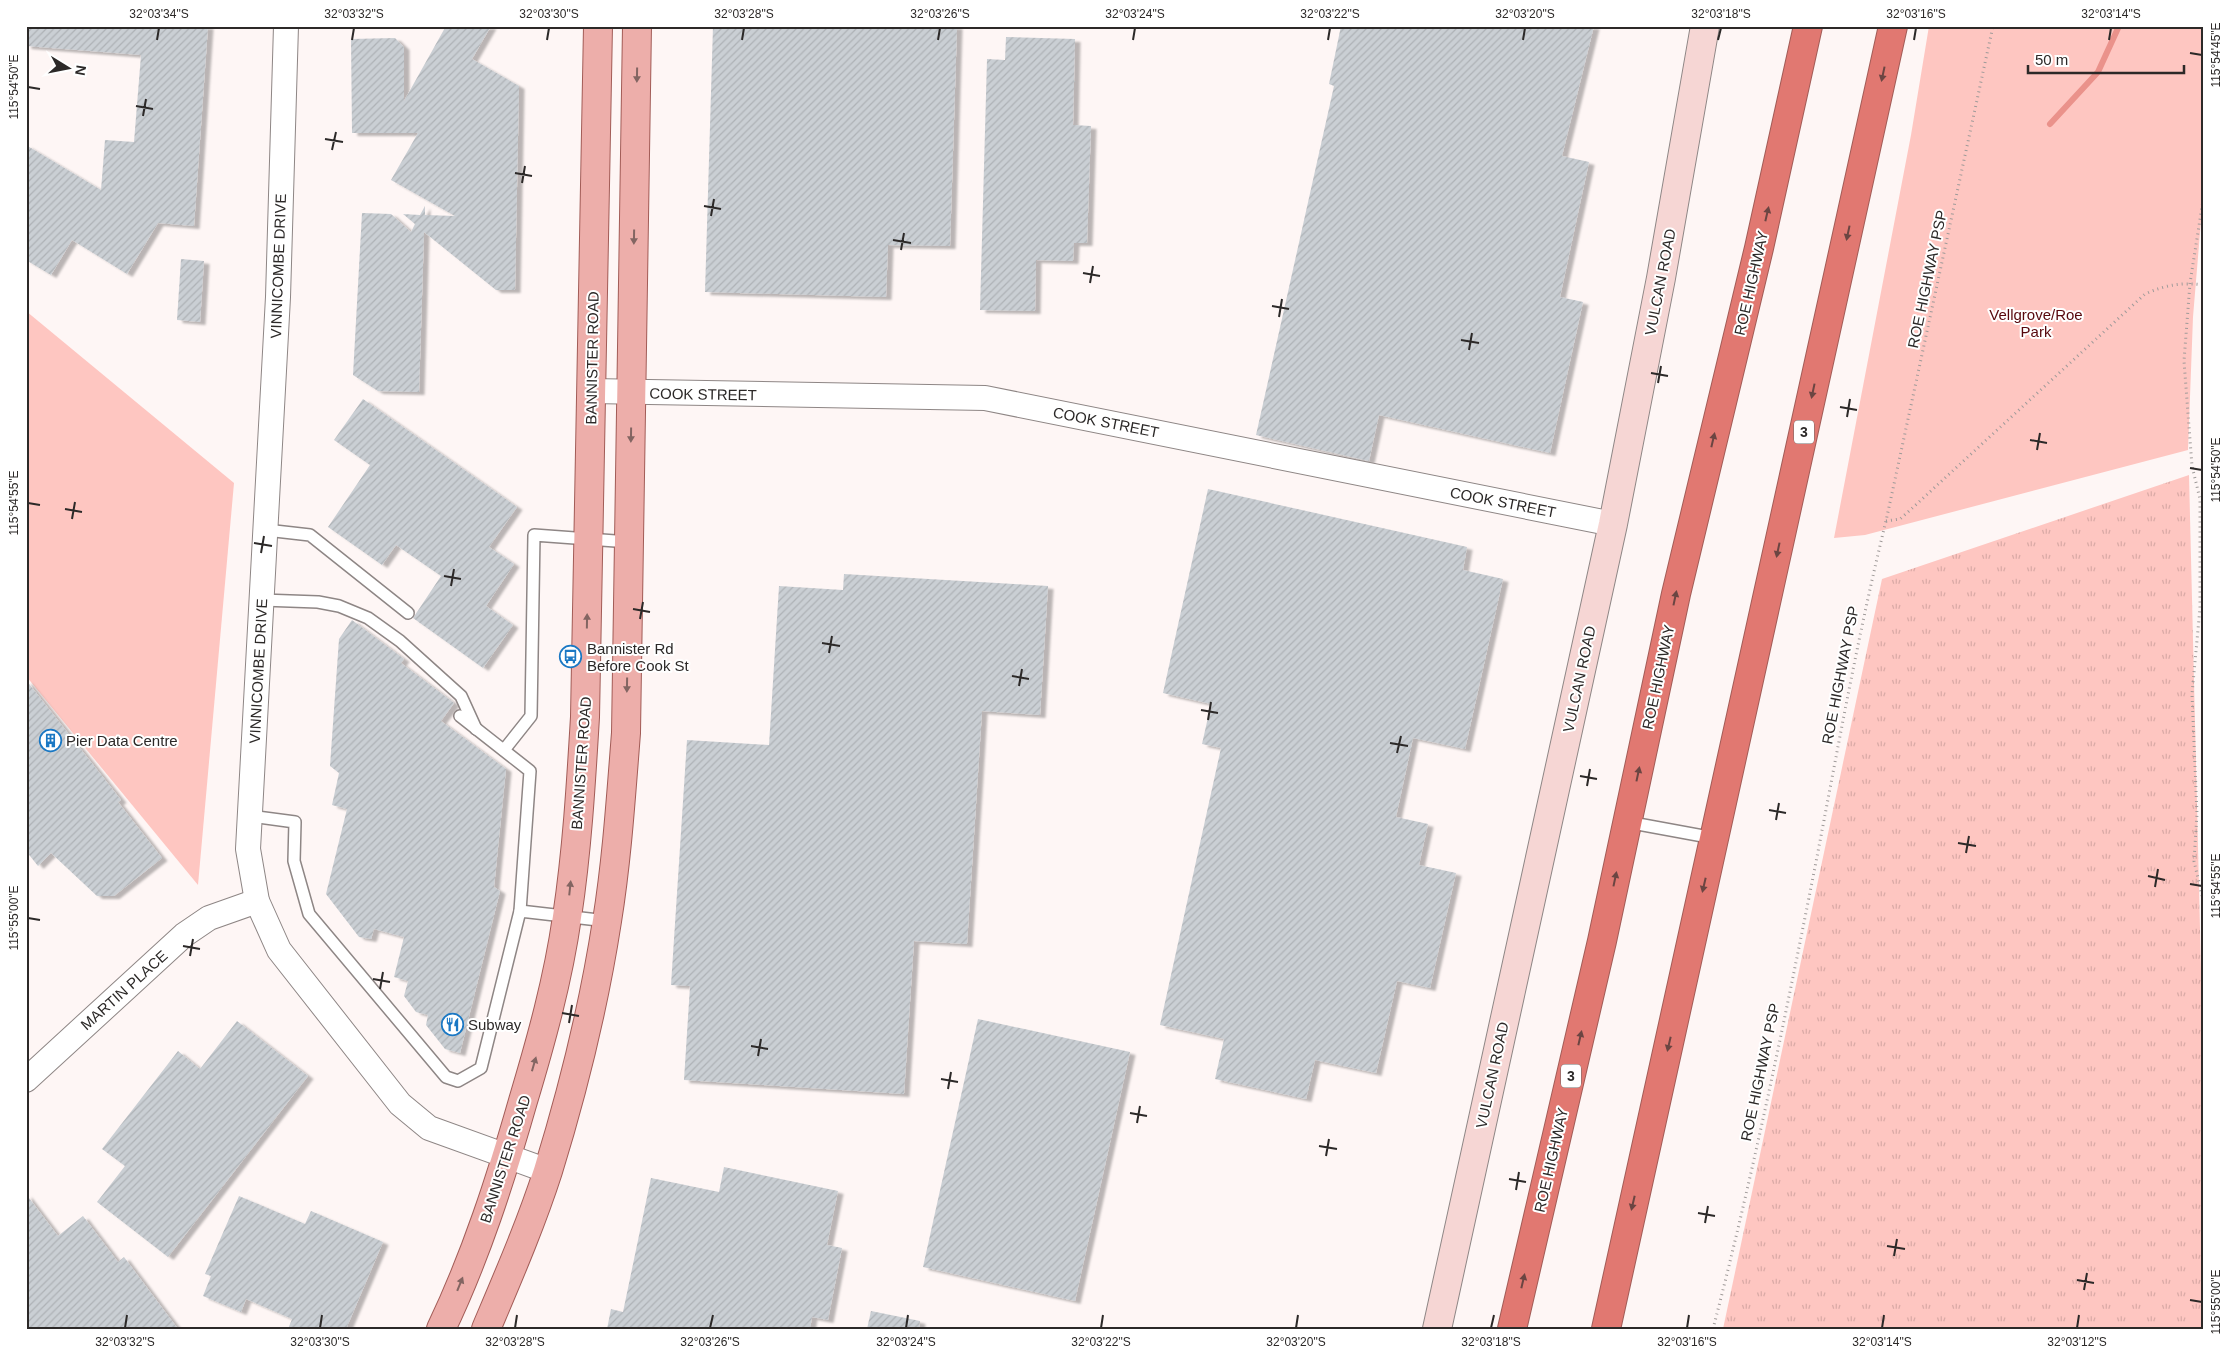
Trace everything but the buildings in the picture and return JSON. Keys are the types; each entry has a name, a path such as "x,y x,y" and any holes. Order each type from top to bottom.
{"highway":[{"name":"ROE HIGHWAY","path":"1512,1329 1627,822 1676,594 1761,238 1808,26"},
{"name":"3","path":"1606,1329 1893,26"}],"main road":[{"name":"BANNISTER ROAD","path":"441,1329 481,1232 507,1157 542,1038 567,917 580,802 585,727 598,26"},
{"path":"486,1329 548,1171 582,1044 607,922 619,824 626,733 638,26"}],"street":[{"name":"VINNICOMBE DRIVE","path":"286,26 278,297 248,849 257,901 279,950 400,1104 429,1128 548,1171"},
{"name":"VULCAN ROAD","path":"1437,1329 1613,524 1661,278 1705,26"},
{"name":"COOK STREET","path":"591,391 986,398 1613,524"},
{"name":"MARTIN PLACE","path":"26,1080 184,935 209,918 257,901"}],"lane":[{"path":"266,530 310,535 408,613"},
{"path":"504,750 531,716 534,535 630,542"},
{"path":"262,600 318,602 339,606 368,618 400,641 461,696 476,729"},
{"path":"250,816 295,822 294,861 309,914 446,1077 458,1081 481,1068 520,911 530,771 460,716"},
{"path":"1627,822 1715,838"},
{"path":"520,911 607,922"}],"path":[{"name":"ROE HIGHWAY PSP","path":"1713,1329 1736,1242 1812,880 1867,598 1886,521 1993,26"},
{"path":"2204,194 2190,283 2184,361 2185,395 2192,466 2200,499 2200,608 2192,694 2197,814 2194,861 2204,904"},
{"path":"1886,521 1900,519 1908,512 2145,294 2164,285 2204,284"},
{"path":"2204,1324 2204,1329"}],"green space":[{"name":"Vellgrove/Roe Park","path":"1929,26 2204,26 2204,185 2193,317 2188,450 1865,535 1834,538 1911,135"},
{"path":"26,311 234,483 198,885 26,676"},
{"path":"2189,475 2204,1094 2204,1329 1723,1329 1882,579"}],"waterway":[{"path":"2050,124 2098,72 2119,26"}],"place":[{"name":"Bannister Rd Before Cook St","path":"571,657"},
{"name":"Pier Data Centre","path":"50,740"},
{"name":"Subway","path":"452,1024"}]}
